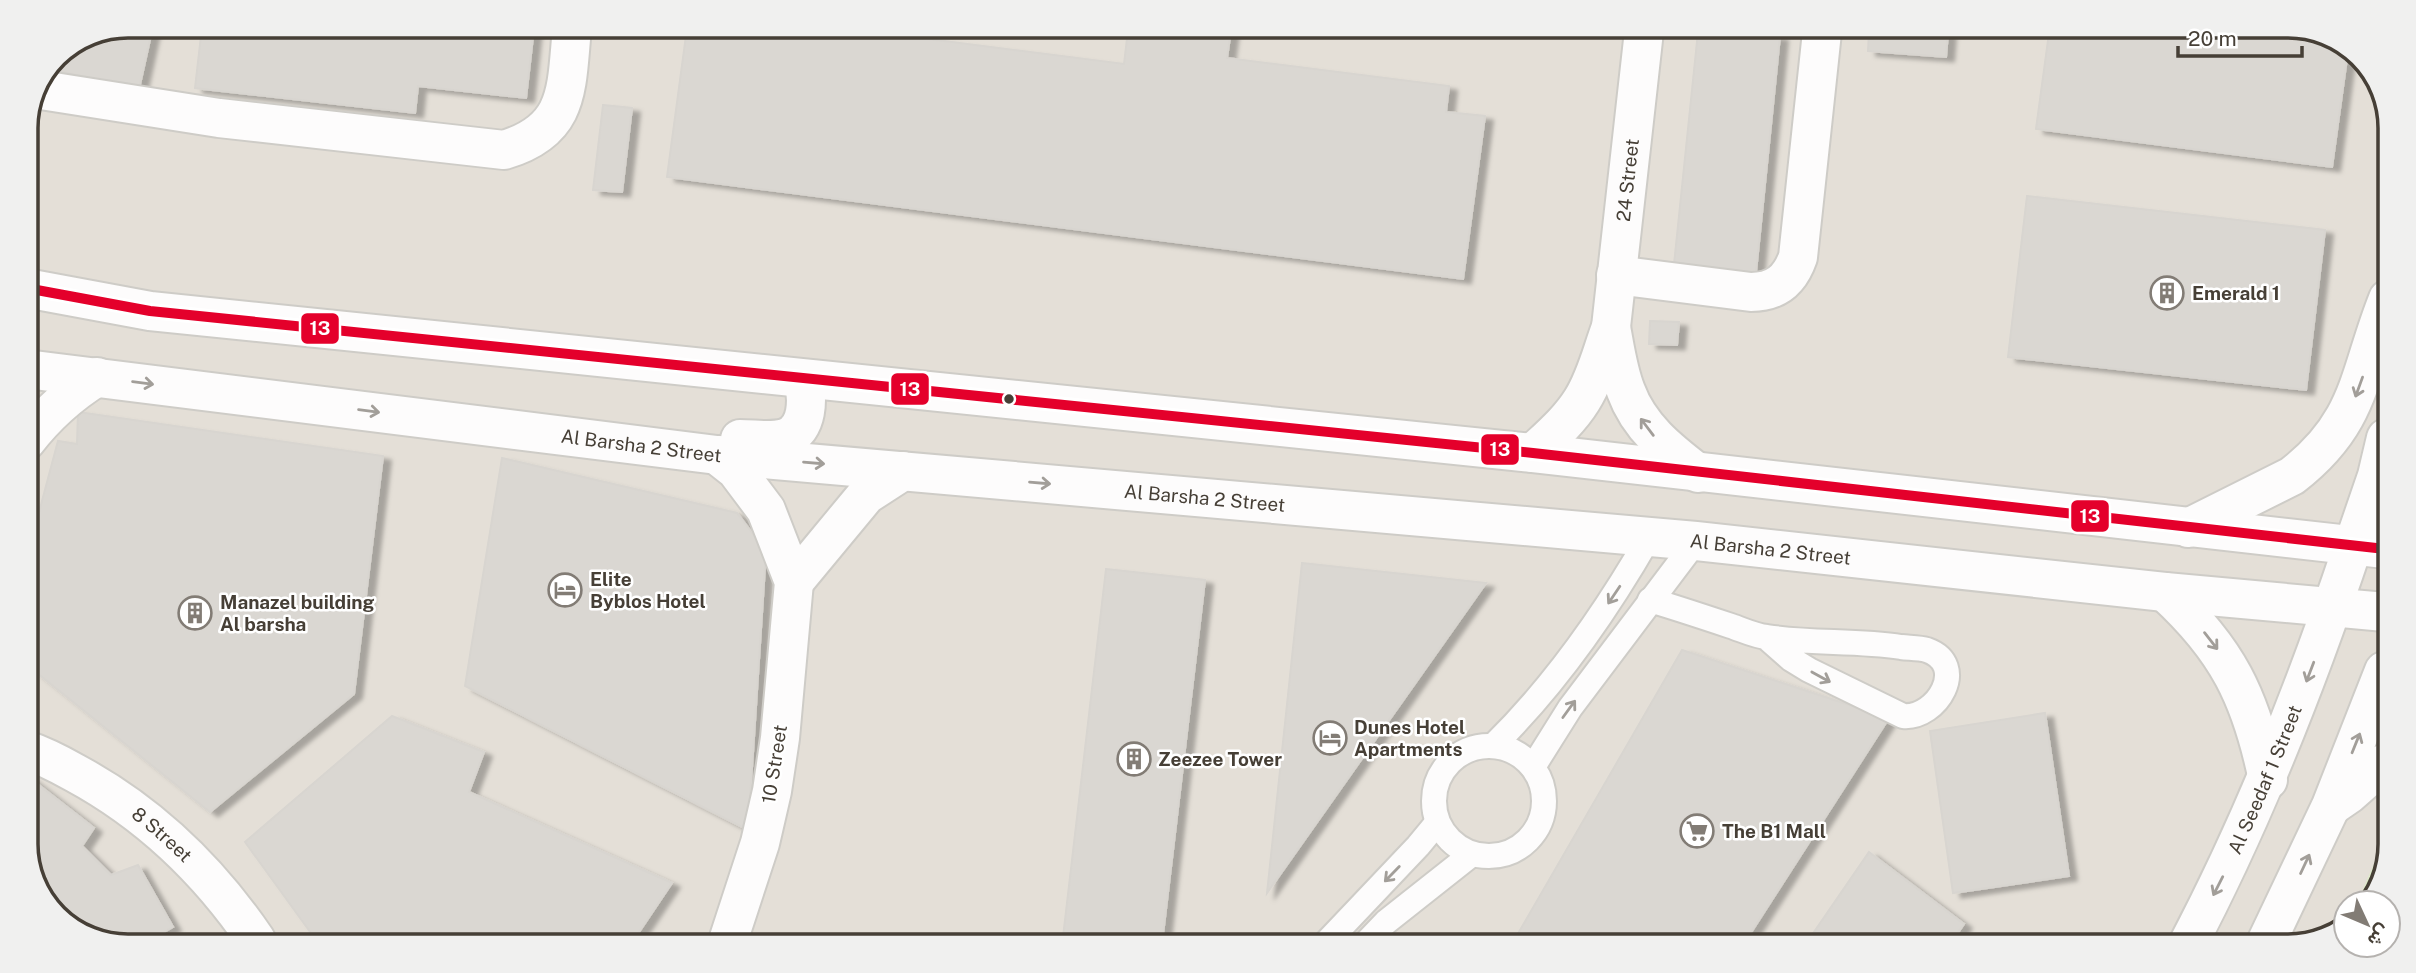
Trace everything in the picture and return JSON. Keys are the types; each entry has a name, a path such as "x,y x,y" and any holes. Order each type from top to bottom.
{"street":[{"path":"47,91 219,118 504,150 527,143 546,129 559,109 566,86 571,38"},
{"name":"24 Street","path":"1533,453 1559,428 1582,400 1611,327 1643,38"},
{"path":"1616,275 1751,292 1776,288 1786,280 1798,257 1821,38"},
{"path":"38,290 150,311 1533,453 2369,547"},
{"name":"24 Street","path":"1611,327 1626,392 1638,415 1653,436 1698,473"},
{"path":"2188,528 2292,476 2306,465 2333,437 2344,421 2357,394 2377,332"},
{"name":"Al Barsha 2 Street","path":"38,370 717,455 1696,541 2165,592 2378,611"},
{"path":"38,425 69,395 97,377"},
{"path":"656,447 672,442 787,437 798,429 805,415 803,379"},
{"name":"10 Street","path":"717,455 736,470 766,510 794,582 780,738 772,791 760,843 730,934"},
{"path":"794,582 866,495 903,471"},
{"name":"Al Seedaf 1 Street","path":"2194,934 2230,864 2267,780 2332,608 2369,547 2377,474"},
{"path":"2165,592 2200,627 2230,668 2248,703 2260,741 2267,780"},
{"path":"2270,934 2331,806 2378,687"},
{"name":"8 Street","path":"39,753 93,783 140,814 183,851 221,892 252,934"},
{"path":"2331,806 2378,769"}],"lane":[{"path":"1494,746 1516,724 1574,653 1626,577 1649,537"},
{"path":"1533,766 1563,718 1696,541"},
{"path":"1650,600 1766,637 1879,643 1928,650 1941,659 1948,670 1947,681 1944,690 1925,712 1913,717 1903,716 1809,670 1791,659 1766,637"},
{"path":"1494,746 1516,752 1533,766 1541,780 1545,796 1544,811 1539,826 1530,839 1518,849 1504,855 1488,857 1458,848 1446,837 1437,823 1434,791 1440,775 1462,752 1477,747 1494,746"},
{"path":"1335,934 1437,823"},
{"path":"1375,934 1472,854"}],"shaded area":[{"path":"128,38 2288,38 2317,43 2338,54 2359,74 2373,99 2377,122 2378,845 2373,874 2366,889 2332,889 2332,923 2300,934 116,934 99,930 78,919 57,899 45,879 39,851 38,128 45,94 54,78 78,54 94,45"}],"green space":[{"path":"2376,858 2366,889 2363,889"}],"building":[{"path":"150,38 139,89 60,71 78,54 94,45 111,40"},
{"path":"201,38 533,38 526,98 418,86 415,113 195,88"},
{"path":"686,38 921,38 1124,64 1127,38 1230,38 1227,58 1449,86 1446,112 1485,116 1463,279 667,177"},
{"path":"1697,38 1780,38 1755,282 1673,274"},
{"path":"1869,38 1948,38 1946,57 1868,51"},
{"path":"2048,38 2288,38 2317,43 2347,61 2332,167 2036,129"},
{"path":"603,105 632,108 622,192 593,190"},
{"name":"Emerald 1","path":"2027,196 2325,230 2306,390 2008,357"},
{"path":"1650,321 1679,322 1677,345 1649,344"},
{"name":"Manazel building Al barsha","path":"78,412 383,456 354,694 210,812 39,674 39,514 58,441 77,444"},
{"path":"502,458 737,513 766,551 748,830 465,686"},
{"name":"Dunes Hotel Apartments","path":"1302,563 1486,583 1267,893"},
{"name":"Zeezee Tower","path":"1106,569 1205,580 1163,934 1063,934"},
{"name":"The B1 Mall","path":"1682,650 1889,718 1750,934 1518,934"},
{"path":"2045,713 2069,876 1953,893 1930,731"},
{"path":"392,716 484,752 469,792 672,883 638,934 312,934 245,842"},
{"path":"39,785 94,828 82,846 111,875 138,865 173,927 161,934 116,934 88,925 65,908 45,879 40,862"},
{"path":"1869,852 1964,924 1957,934 1813,934"}],"transit line":[{"name":"13","path":"38,290 150,311 1533,453 2378,548"}],"place":[{"name":"Emerald 1","path":"2167,293"},
{"name":"Elite Byblos Hotel","path":"565,590"},
{"name":"Manazel building Al barsha","path":"195,613"},
{"name":"Dunes Hotel Apartments","path":"1330,738"},
{"name":"Zeezee Tower","path":"1134,759"},
{"name":"The B1 Mall","path":"1697,831"}]}
